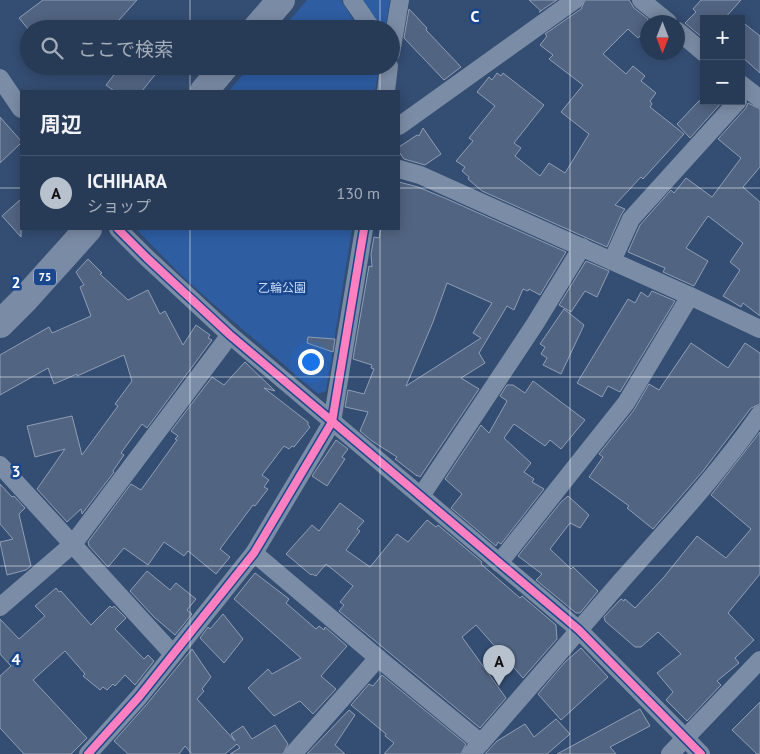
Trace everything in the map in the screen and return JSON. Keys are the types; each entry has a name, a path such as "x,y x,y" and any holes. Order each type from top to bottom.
{"main road":[{"path":"264,20 281,0"},
{"path":"205,90 217,75"},
{"name":"75","path":"0,324 87,230"}],"street":[{"path":"352,0 366,20"},
{"path":"397,20 400,0"},
{"path":"400,125 575,0"},
{"path":"641,0 659,15"},
{"path":"685,37 700,49"},
{"path":"386,90 388,75"},
{"path":"0,78 5,97 20,108"},
{"path":"612,261 631,219 746,94"},
{"path":"400,169 420,175 760,329"},
{"path":"119,230 230,335 579,630 701,754"},
{"path":"97,751 172,653 254,553 332,422 364,230"},
{"path":"421,496 535,324 582,248"},
{"path":"499,563 626,403 690,296"},
{"path":"0,606 73,544 230,335"},
{"path":"254,553 378,658 476,748 522,698 709,480 760,414"},
{"path":"0,465 172,653"},
{"path":"293,754 378,658"},
{"path":"670,754 760,660"}],"green space":[{"path":"307,0 341,0 353,20 290,20"},
{"path":"362,0 390,0 387,20 374,20"},
{"path":"242,75 378,75 375,90 230,90"},
{"name":"乙輪公園","path":"137,230 352,230 326,391 318,394 180,274"}],"building":[{"path":"43,0 137,0 119,20 21,20 19,18"},
{"path":"529,0 557,0 541,11"},
{"path":"585,0 629,0 634,8 643,15 640,15 640,36 638,38 628,29 603,54 626,74 633,66 645,76 641,81 656,93 650,101 652,104 650,107 684,134 643,179 641,177 615,205 625,209 607,247 482,191 462,171 465,167 456,161 473,141 469,138 495,106 477,92 489,77 492,80 497,73 501,76 503,73 544,105 514,143 521,148 515,156 540,176 549,163 565,173 589,134 561,112 583,85 549,59 553,55 540,45 547,36 545,34 581,9"},
{"path":"701,0 741,0 728,15 700,15 700,36 685,23 696,12 693,9"},
{"path":"409,9 461,67 444,80 404,38"},
{"path":"745,24 760,36 760,73 745,60"},
{"path":"114,75 155,75 143,90 113,90 106,85"},
{"path":"699,101 700,105 719,105 690,138 677,124"},
{"path":"748,103 760,109 760,167 743,187 760,202 760,316 743,303 741,307 723,296 740,270 730,262 743,243 708,216 686,248 708,261 694,286 663,272 665,268 628,252 640,225 671,190 674,193 686,178 712,197 741,158 718,139 746,108"},
{"path":"0,117 20,140 20,144 0,163"},
{"path":"423,128 441,154 425,165 404,159 400,153 400,146 417,135 419,136"},
{"path":"400,182 418,187 447,199 566,252 540,295 529,289 528,291 523,289 514,310 507,306 479,353 485,363 461,378 479,389 420,477 395,459 397,457 360,431 368,412 345,407 348,390 364,394 374,369 371,368 372,365 353,359 369,266 372,267 371,254 374,237 379,238 381,230 400,230","holes":["447,283 492,303 473,333 481,338 406,386"]},
{"path":"20,200 21,237 2,216"},
{"path":"88,259 102,273 100,274 128,300 148,290 160,314 165,311 183,345 196,325 210,335 208,338 212,340 147,428 142,424 121,453 124,455 114,472 82,514 81,509 67,522 37,489 65,449 35,457 27,426 72,416 82,455 118,406 115,404 132,381 124,355 54,384 48,368 0,395 0,355 49,327 52,333 91,316 80,287 84,285 76,272"},
{"path":"586,261 609,271 597,297 585,291 571,312 559,305"},
{"path":"652,291 675,301 620,392 608,386 602,397 577,383 628,299 635,303 641,292 648,297"},
{"path":"564,309 584,325 561,374 543,365 547,358 541,354 545,347 540,344"},
{"path":"308,337 335,339 333,352 307,343"},
{"path":"691,343 728,368 745,343 760,353 760,404 751,408 703,471 653,529 627,508 629,506 589,477 603,457 599,454 634,410 649,384 659,390"},
{"path":"245,362 275,391 264,388 308,422 310,427 294,447 292,446 289,449 284,446 262,475 269,480 264,487 268,489 255,506 253,505 220,549 230,557 216,574 188,551 184,556 164,542 148,565 124,548 108,567 89,546 88,542 131,484 141,490 177,440 175,439 178,436 171,431 212,377 224,385"},
{"path":"533,381 585,420 561,449 550,440 545,446 514,424 504,438 531,463 524,472 534,479 532,482 544,489 501,544 498,542 496,546 451,508 462,494 445,479 481,425 489,433 507,401 500,396 507,385 513,385 525,393"},
{"path":"760,432 760,574 728,613 754,640 735,658 739,663 717,681 721,685 687,721 666,700 673,692 657,673 681,654 658,632 641,647 635,647 605,621 604,617 621,599 624,601 625,599 635,608 664,577 697,536 726,558 751,529 711,495"},
{"path":"336,440 348,449 342,457 345,459 327,486 312,476"},
{"path":"0,484 25,508 19,514 31,566 26,570 7,575 0,542 13,539 0,524"},
{"path":"568,496 589,515 580,528 570,523 550,549 571,569 573,567 598,591 580,613 576,613 536,580 542,574 518,556 561,502"},
{"path":"340,503 364,521 357,529 360,531 346,550 370,567 397,534 408,542 427,520 436,527 438,525 482,562 481,564 520,598 522,596 556,625 557,639 523,678 476,625 462,637 506,698 480,728 339,611 344,605 340,602 353,586 326,564 316,576 311,575 286,554 312,525 319,531"},
{"path":"147,571 170,590 176,583 196,599 187,610 192,614 175,635 154,617 130,591"},
{"path":"255,573 289,599 286,603 316,629 319,626 324,630 325,627 347,646 321,676 336,689 313,714 300,701 274,716 248,688 268,669 272,674 301,658 234,599"},
{"path":"56,588 59,592 61,591 91,625 110,606 112,608 114,606 126,618 115,629 144,659 148,655 154,661 135,685 125,675 115,686 113,684 107,690 103,687 100,690 83,676 85,674 65,651 33,680 87,738 71,754 24,754 0,728 0,676 11,666 0,654 0,619 19,639 45,616 35,606"},
{"path":"223,614 243,639 224,663 200,638 208,627 210,629"},
{"path":"581,648 608,677 561,720 538,694 565,662"},
{"path":"192,649 211,677 202,689 204,691 197,699 235,741 231,734 243,726 252,739 275,725 288,744 283,754 230,754 240,748 237,744 225,754 192,754 185,746 179,754 128,754 114,741"},
{"path":"382,675 466,744 461,754 384,754 394,743 351,705 369,684 373,686"},
{"path":"760,702 760,754 757,754 732,730"},
{"path":"640,709 650,726 610,747 616,754 557,754"},
{"path":"349,710 355,715 335,745 345,754 307,754"},
{"path":"556,719 570,734 547,754 485,754 497,741 525,724 534,737"}],"cycle path":[{"path":"119,230 230,335 579,630 701,754"},
{"path":"88,754 139,697 254,553 332,422 364,230"}],"place":[{"name":"ICHIHARA","path":"499,686"}]}
